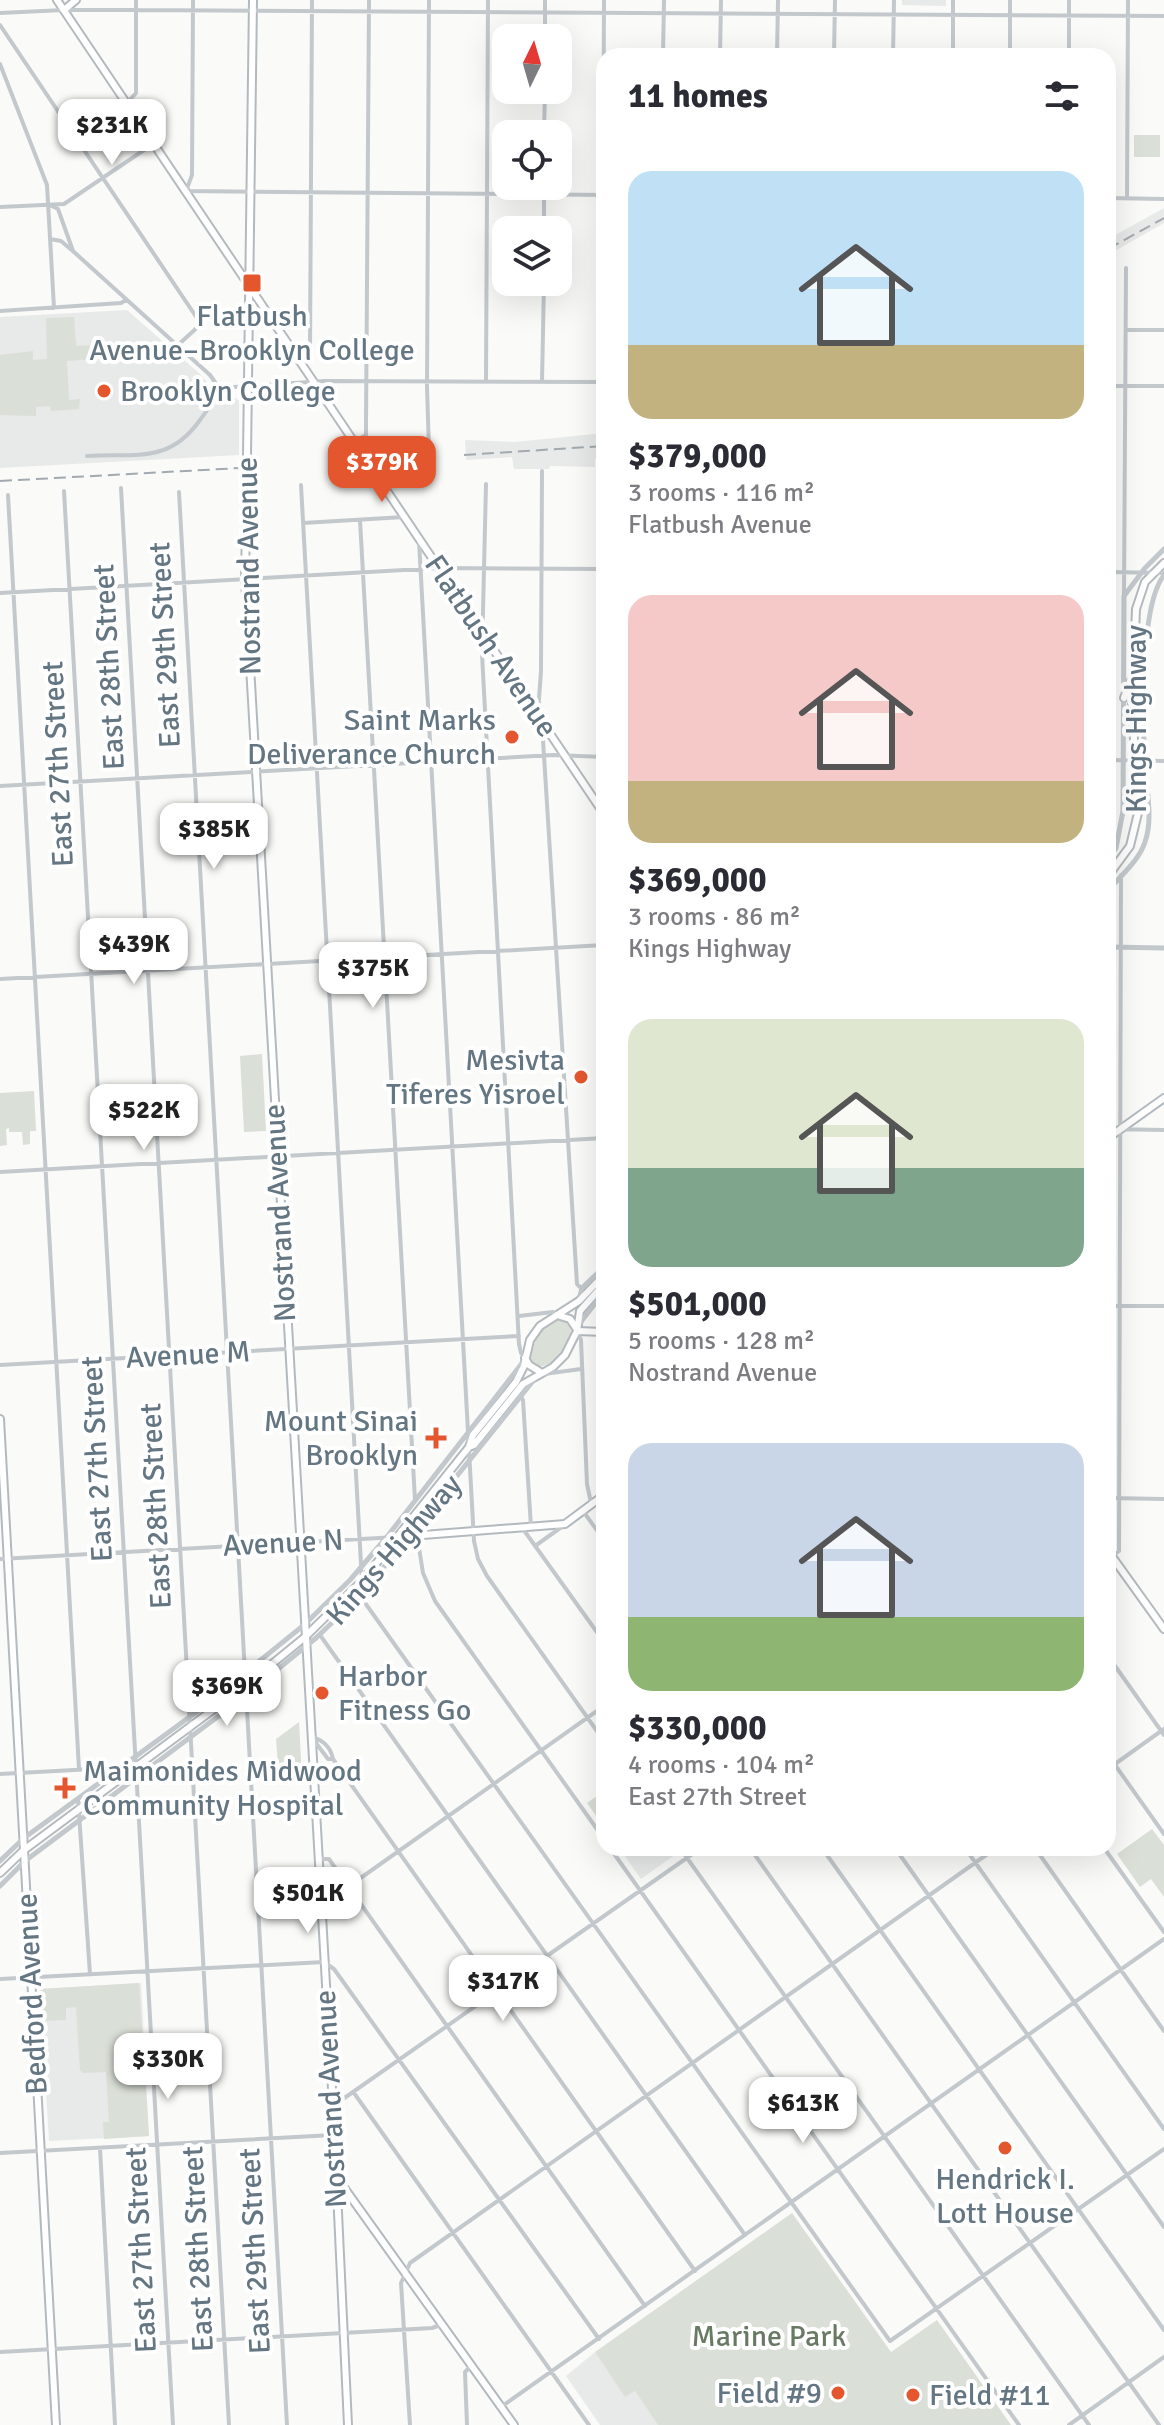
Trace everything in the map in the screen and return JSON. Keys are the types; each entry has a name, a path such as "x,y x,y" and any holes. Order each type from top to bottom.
{"main road":[{"name":"Flatbush Avenue","path":"57,0 596,803"},
{"path":"64,10 76,0"},
{"name":"Nostrand Avenue","path":"253,0 245,579 333,2106 348,2425"},
{"name":"Kings Highway","path":"1116,865 1130,846 1136,825 1133,675 1136,609 1144,584 1164,563"},
{"path":"1124,698 1133,675"},
{"path":"1134,731 1143,702"},
{"path":"1116,1132 1164,1098"},
{"name":"Kings Highway","path":"0,1873 24,1850 245,1686 305,1637 363,1580 469,1447 474,1435 516,1382 533,1335 540,1326 579,1301 596,1283"},
{"name":"Kings Highway","path":"469,1447 474,1445 523,1384 565,1355 577,1331 580,1311 596,1293"},
{"path":"557,1315 570,1319 577,1331 596,1332"},
{"path":"525,1358 529,1365 542,1373"},
{"name":"Bedford Avenue","path":"0,1419 4,1559 24,1838 56,2425"},
{"path":"565,1524 596,1501"},
{"name":"Avenue N","path":"397,1537 565,1524"},
{"path":"1116,1565 1164,1629"},
{"path":"335,2175 514,2425"}],"street":[{"path":"127,103 136,93 136,0"},
{"path":"193,0 192,175 186,191 492,194"},
{"path":"299,359 310,352 312,0"},
{"path":"354,442 366,435 369,0"},
{"path":"429,0 429,451"},
{"path":"486,381 488,0"},
{"path":"545,0 545,24"},
{"path":"604,0 604,48"},
{"path":"663,48 664,0"},
{"path":"720,48 721,0"},
{"path":"777,48 778,0"},
{"path":"834,48 835,0"},
{"path":"893,48 894,0"},
{"path":"953,0 953,48"},
{"path":"1010,0 1010,48"},
{"path":"1069,0 1069,48"},
{"path":"1127,198 1128,0"},
{"path":"0,13 193,10 1164,16"},
{"path":"0,25 201,324 178,345"},
{"path":"0,64 47,185 54,308"},
{"path":"0,207 64,204 153,144"},
{"path":"572,194 596,195"},
{"path":"1116,198 1164,199"},
{"path":"50,205 58,209 74,252"},
{"path":"50,239 61,241 74,252 210,375 219,388"},
{"path":"1124,596 1126,268"},
{"path":"542,382 544,296"},
{"path":"0,311 121,303 126,300"},
{"path":"1126,330 1164,330"},
{"path":"219,388 367,381 596,382"},
{"path":"1116,386 1164,386"},
{"path":"87,456 167,450 186,438 219,388"},
{"path":"542,471 539,718 557,948 577,1284 582,1288"},
{"path":"486,484 482,654 519,1336 521,1353 525,1358"},
{"path":"301,485 363,1600 890,2341 1164,2149"},
{"name":"East 28th Street","path":"121,488 229,2425"},
{"name":"East 27th Street","path":"64,491 173,2425"},
{"name":"East 29th Street","path":"179,492 287,2425"},
{"path":"8,495 79,1769"},
{"path":"303,523 404,517"},
{"path":"360,520 415,1500"},
{"path":"419,539 476,1551 482,1568 596,1730"},
{"name":"Kings Highway","path":"1116,848 1122,828 1124,596 1164,549"},
{"path":"0,593 439,568 596,569"},
{"path":"1116,572 1164,574"},
{"name":"Kings Highway","path":"1116,881 1140,854 1148,831 1143,702 1151,600 1164,574"},
{"path":"0,786 544,755 596,757"},
{"path":"1116,761 1164,761"},
{"path":"1116,1552 1119,1551 1121,874"},
{"path":"0,979 596,946"},
{"path":"1116,948 1164,948"},
{"path":"1116,1129 1164,1130"},
{"path":"0,1172 596,1138"},
{"path":"579,1301 582,1288 596,1275"},
{"name":"Kings Highway","path":"577,1331 582,1318 596,1301"},
{"path":"1116,1306 1164,1306"},
{"path":"519,1316 553,1312 557,1315"},
{"path":"577,1331 581,1340 587,1484 592,1504"},
{"name":"Avenue M","path":"0,1365 519,1336"},
{"name":"Kings Highway","path":"0,1861 24,1838 245,1675 304,1625 386,1538 525,1358"},
{"path":"542,1373 549,1375 581,1369"},
{"name":"Kings Highway","path":"0,1886 25,1861 246,1696 320,1635 414,1536 520,1396 542,1373"},
{"path":"520,1396 523,1400 527,1528 535,1546 596,1631"},
{"path":"1119,1498 1164,1499"},
{"path":"583,1511 596,1529"},
{"path":"535,1546 565,1524"},
{"path":"414,1536 433,1597 596,1828"},
{"name":"Avenue N","path":"4,1559 397,1537"},
{"path":"320,1635 745,2235"},
{"path":"1116,1667 1163,1732 1116,1763"},
{"path":"321,1906 596,1712"},
{"path":"312,1737 321,1739 332,1753 333,1759 398,1852 695,2271"},
{"path":"1116,1765 1164,1834"},
{"path":"0,1774 117,1770"},
{"path":"78,1799 90,1974"},
{"path":"616,1856 1019,2425"},
{"path":"333,2106 690,1856"},
{"path":"756,1856 1159,2425"},
{"path":"828,1856 1164,2330"},
{"path":"901,1856 1164,2227"},
{"path":"970,1856 1164,2129"},
{"path":"410,2425 401,2283 410,2263 985,1856"},
{"path":"1041,1856 1164,2031"},
{"path":"1110,1856 1164,1932"},
{"path":"687,1858 1089,2425"},
{"path":"318,1859 329,1859 645,2306"},
{"path":"501,2407 1164,1939"},
{"path":"0,1979 324,1962 334,1969 599,2339"},
{"path":"354,2093 589,2425"},
{"path":"0,2153 334,2135"},
{"path":"100,2148 115,2425"},
{"path":"0,2352 432,2328 443,2324"},
{"path":"1069,2425 1164,2357"},
{"path":"467,2425 465,2372 472,2365"}],"shaded area":[{"path":"902,0 946,0 946,6 902,5"},
{"path":"1164,208 1164,223 1116,250 1116,235"},
{"name":"Brooklyn College","path":"127,310 200,374 207,382 209,393 232,395 239,401 239,455 0,468 0,317"},
{"path":"596,434 595,467 514,469 512,457 466,460 465,440 515,442"},
{"path":"625,1856 673,1856 641,1879"},
{"path":"141,1983 149,2136 49,2141 40,1989"},
{"path":"595,2352 625,2396 635,2391 658,2425 600,2425 566,2376"}],"green space":[{"path":"1134,135 1160,135 1160,157 1134,157"},
{"path":"74,317 76,346 92,345 95,359 67,361 69,400 80,399 79,409 51,411 50,406 36,407 36,416 0,415 0,355 33,351 33,360 47,359 46,318"},
{"path":"262,1054 266,1131 244,1132 240,1056"},
{"path":"34,1091 36,1131 30,1131 30,1144 23,1145 22,1132 9,1132 9,1128 6,1129 7,1145 0,1146 0,1093"},
{"path":"561,1319 571,1326 566,1347 550,1363 536,1367 531,1363 530,1356 537,1336"},
{"path":"299,1722 302,1776 279,1777 276,1739"},
{"path":"596,1797 596,1816 587,1803"},
{"path":"1152,1829 1164,1845 1164,1897 1151,1879 1140,1887 1117,1854"},
{"path":"327,1866 342,1886 332,1894 328,1892"},
{"path":"139,1983 149,2136 104,2139 103,2122 109,2122 106,2072 83,2073 80,2070 76,2007 66,2008 66,2020 42,2021 40,1989"},
{"name":"Marine Park","path":"792,2213 891,2352 937,2320 1011,2425 658,2425 635,2391 625,2397 595,2352"}],"railway":[{"path":"1116,245 1164,218"},
{"path":"464,455 596,447"},
{"path":"0,481 259,467"}],"place":[{"name":"Flatbush Avenue–Brooklyn College","path":"252,283"},
{"name":"Brooklyn College","path":"104,391"},
{"name":"Saint Marks Deliverance Church","path":"512,737"},
{"name":"Mesivta Tiferes Yisroel","path":"581,1077"},
{"name":"Mount Sinai Brooklyn","path":"436,1438"},
{"name":"Harbor Fitness Go","path":"322,1693"},
{"name":"Maimonides Midwood Community Hospital","path":"65,1788"},
{"name":"Hendrick I. Lott House","path":"1005,2148"},
{"name":"Field #9","path":"838,2393"},
{"name":"Field #11","path":"913,2395"}]}
